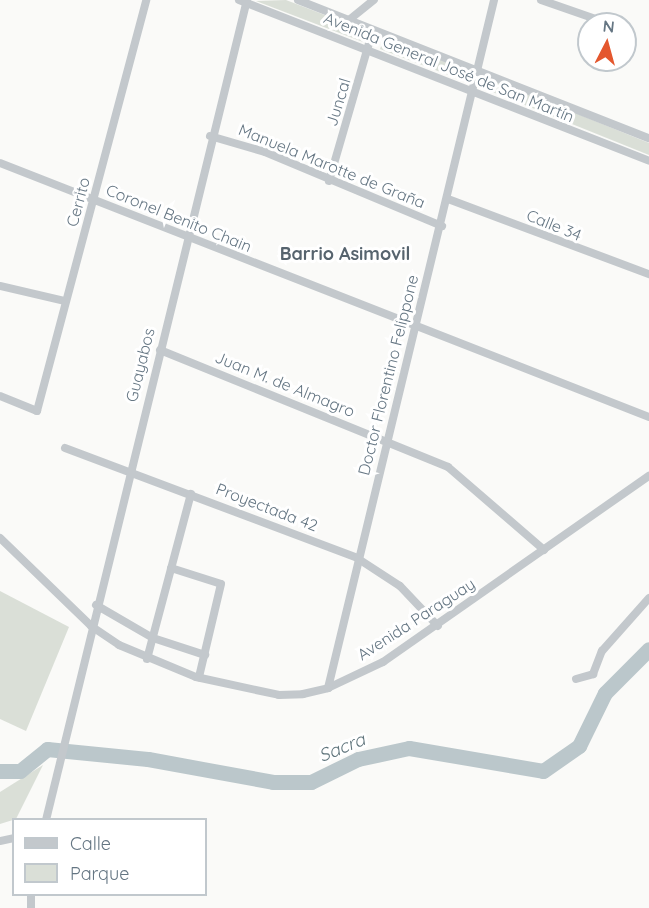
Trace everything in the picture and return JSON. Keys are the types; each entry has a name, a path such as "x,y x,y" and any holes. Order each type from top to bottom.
{"street":[{"name":"Cerrito","path":"0,396 37,411 146,0"},
{"name":"Avenida General José de San Martín","path":"298,0 649,138"},
{"path":"349,20 374,0"},
{"name":"Doctor Florentino Felippone","path":"328,688 357,558 442,226 471,94 495,0"},
{"path":"541,0 577,13"},
{"name":"Avenida General José de San Martín","path":"244,1 471,94 649,161"},
{"name":"Guayabos","path":"47,815 96,605 160,350 185,237 244,1"},
{"name":"Juncal","path":"330,181 373,30"},
{"name":"Manuela Marotte de Graña","path":"210,136 442,226"},
{"name":"Coronel Benito Chain","path":"0,163 649,417"},
{"name":"Calle 34","path":"448,199 649,274"},
{"path":"0,286 65,301"},
{"name":"Juan M. de Almagro","path":"160,350 387,441 466,480 544,550"},
{"name":"Proyectada 42","path":"65,448 129,470 357,558 400,586 438,626"},
{"name":"Avenida Paraguay","path":"0,538 91,626 147,659 199,677 279,695 328,688 383,662 638,488 649,476"},
{"path":"638,488 649,483"},
{"path":"147,659 191,494"},
{"path":"171,568 221,584 199,677"},
{"path":"576,679 593,674 602,651 649,598"},
{"path":"96,605 153,638 205,655"}],"green space":[{"path":"286,0 366,31 363,42 256,1"},
{"path":"384,38 471,71 467,82 380,49"},
{"path":"489,78 649,143 649,155 485,89"},
{"path":"0,591 69,627 26,731 0,719"},
{"path":"43,765 16,818 0,824 0,792"}],"waterway":[{"name":"Sacra","path":"0,771 20,771 47,749 148,759 273,782 311,782 358,759 409,748 543,771 579,746 605,693 649,649"}],"district":[{"name":"Barrio Asimovil","path":"345,254"}]}
